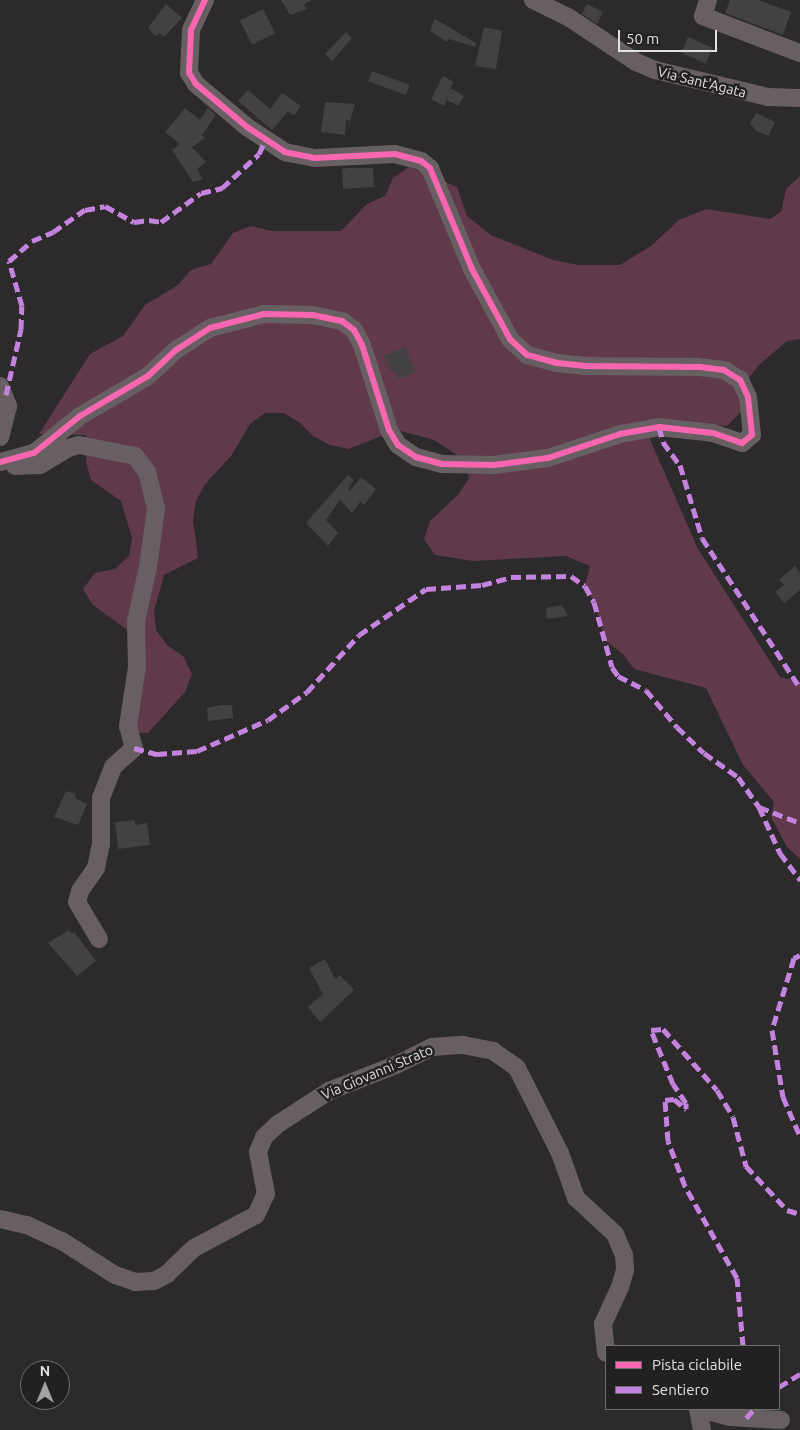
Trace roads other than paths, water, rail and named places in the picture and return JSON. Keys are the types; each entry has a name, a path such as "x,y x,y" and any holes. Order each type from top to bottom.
{"street":[{"path":"0,463 34,453 80,416 148,376 176,350 210,328 264,314 313,315 342,321 354,330 365,354 388,430 398,445 416,457 442,464 494,465 548,458 620,434 659,427 713,433 742,443 752,435 748,397 740,380 724,370 698,367 586,366 557,363 527,355 510,339 472,269 436,177 421,161 395,154 315,158 285,152 196,84 189,73 191,30 205,0"},
{"name":"Via Sant'Agata","path":"533,0 568,17 628,57 655,70 768,97 800,98"},
{"path":"708,0 704,16 800,53"},
{"path":"0,386 8,406 0,437"},
{"path":"0,463 40,464 68,448 79,446 136,456 148,472 156,508 148,566 136,621 137,667 128,726 134,748 113,766 101,798 101,844 96,868 77,902 99,939"},
{"name":"Via Giovanni Strato","path":"0,1219 27,1225 62,1241 115,1275 136,1282 154,1281 167,1274 194,1248 256,1215 266,1194 258,1152 264,1137 278,1124 329,1091 396,1065 432,1047 463,1045 493,1051 518,1068 560,1154 576,1198 615,1234 624,1255 625,1270 620,1287 603,1324 605,1345"},
{"path":"699,1410 702,1430"},
{"path":"703,1410 730,1417 781,1420"}]}
